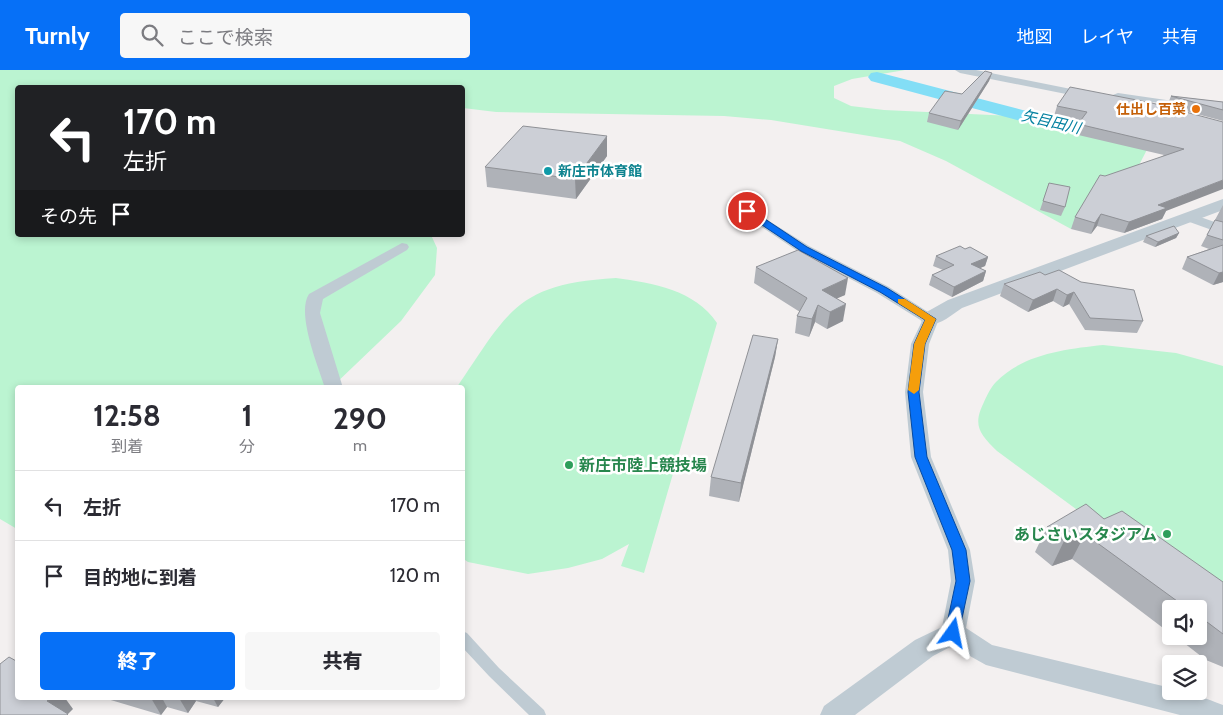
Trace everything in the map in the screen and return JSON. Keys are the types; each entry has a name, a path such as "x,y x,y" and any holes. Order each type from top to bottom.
{"street":[{"path":"960,70 1177,115"},
{"path":"953,633 963,581 959,550 921,457 914,392 920,344 931,319 955,304 1223,204"},
{"path":"747,211 804,249 883,290 931,319"},
{"path":"1189,217 1223,230"},
{"path":"333,385 312,313 315,297 402,247"},
{"path":"834,715 924,648 953,633"},
{"path":"953,633 986,654 1175,701 1216,715"}],"lane":[{"path":"1105,99 1118,95 1185,104"},
{"path":"465,641 539,715"}],"green space":[{"path":"0,70 905,70 852,79 834,86 834,98 851,106 884,110 1079,119 1154,136 1138,167 1106,215 1071,229 946,161 900,141 771,120 724,116 496,112 465,108 465,85 15,85 15,237 432,237 437,248 435,275 401,321 334,385 15,385 15,528 0,519"},
{"name":"新庄市陸上競技場","path":"616,278 644,282 672,290 697,303 717,323 644,573 621,566 629,544 602,559 568,568 528,574 468,562 465,560 465,385 458,385 490,339 518,306 535,295 556,287 583,281"},
{"name":"あじさいスタジアム","path":"1103,345 1176,353 1223,366 1223,617 1207,605 1207,600 1200,600 997,451 982,434 978,424 980,410 994,384 1019,365 1032,359 1046,354"}],"building":[{"path":"985,71 992,73 961,121 929,113 945,91 962,94"},
{"path":"1070,87 1152,103 1223,122 1223,180 1158,205 1167,208 1129,222 1101,214 1095,223 1075,217 1100,175 1105,176 1184,149 1078,124 1087,112 1057,106"},
{"path":"1171,96 1223,102 1223,110"},
{"path":"523,126 607,136 575,179 485,167"},
{"path":"1049,183 1070,187 1065,207 1043,201"},
{"path":"1215,220 1223,222 1223,240 1207,235"},
{"path":"1174,226 1179,233 1158,242 1146,236"},
{"path":"1223,245 1223,272 1219,273 1187,257"},
{"path":"960,246 965,249 970,247 988,257 971,264 986,271 954,287 932,275 954,265 936,256"},
{"path":"798,250 848,278 822,290 846,304 830,312 818,305 812,319 797,316 807,298 756,267"},
{"path":"1059,270 1081,282 1134,290 1143,321 1090,318 1074,292 1067,295 1057,289 1033,300 1004,284 1040,272 1045,275"},
{"path":"753,335 778,339 741,483 711,477"},
{"path":"1086,504 1104,519 1122,511 1223,582 1223,634 1207,622 1207,600 1176,600 1085,534 1064,541 1047,527"},
{"path":"9,657 15,660 15,700 48,700 47,701 68,714 0,715 0,664"}],"waterway":[{"name":"矢目田川","path":"877,77 1028,117 1119,135"}],"slow traffic":[{"path":"902,301 931,319 920,344 914,390"}],"place":[{"name":"仕出し百菜","path":"1196,109"},
{"name":"新庄市体育館","path":"548,171"},
{"name":"新庄市陸上競技場","path":"569,465"},
{"name":"あじさいスタジアム","path":"1167,534"}],"route":[{"path":"747,211 804,249 883,290 931,319 920,344 914,392 921,457 959,550 963,581 953,633"}]}
